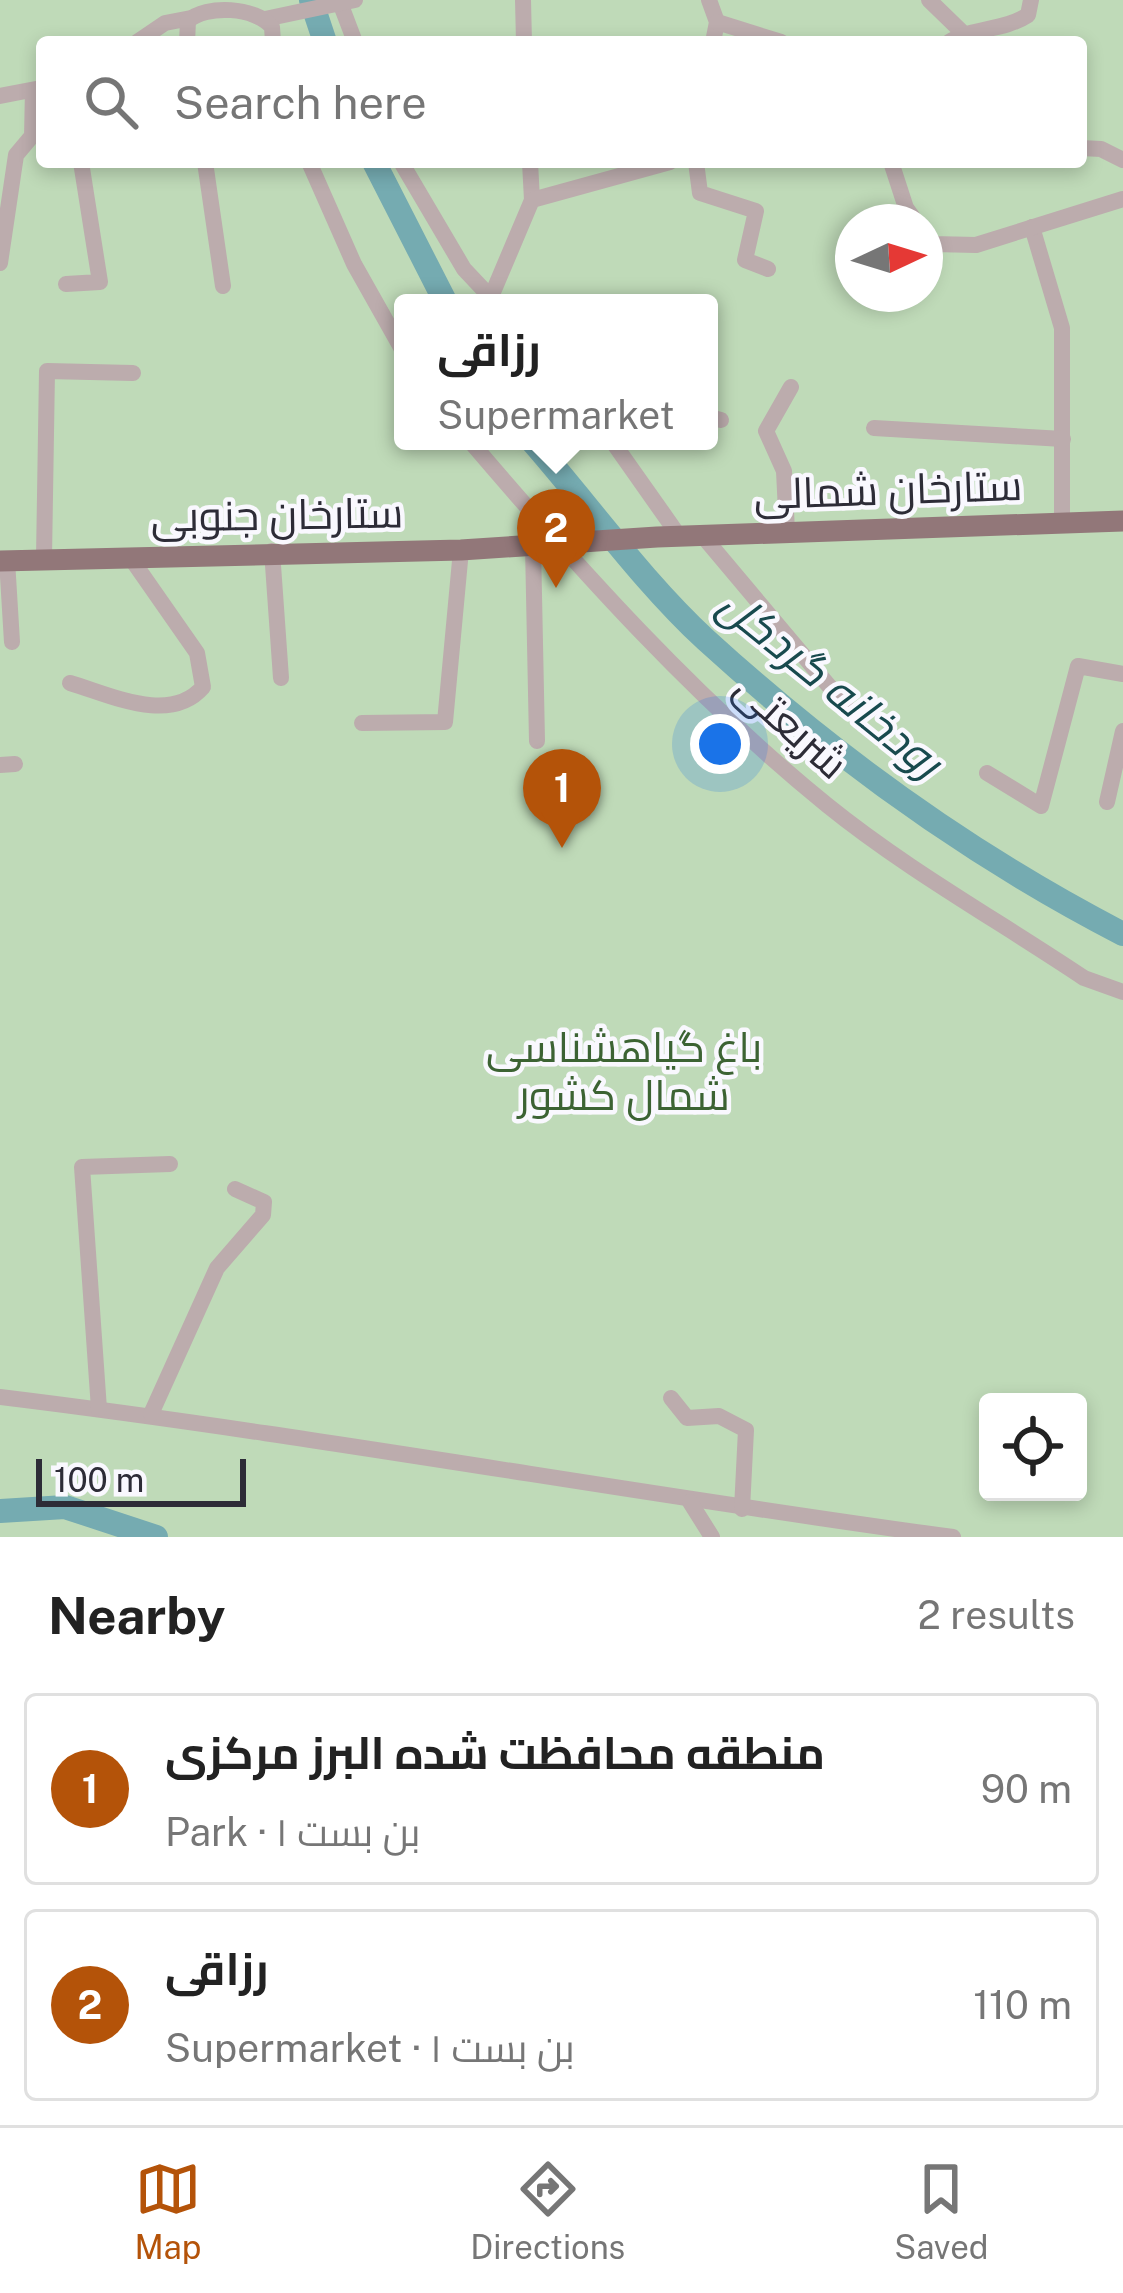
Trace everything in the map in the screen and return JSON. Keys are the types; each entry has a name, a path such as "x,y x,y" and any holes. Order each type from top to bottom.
{"main road":[{"name":"ستارخان شمالی","path":"581,541 1123,520"},
{"name":"ستارخان جنوبی","path":"3,561 461,550 581,541"}],"street":[{"path":"523,0 524,36"},
{"path":"709,0 717,22 714,36"},
{"path":"929,0 969,36"},
{"path":"973,36 1018,22 1028,15 1031,0"},
{"path":"146,36 192,10 265,19 280,32 338,6 352,36"},
{"path":"717,22 762,36"},
{"path":"0,95 36,89"},
{"path":"0,263 16,155 32,136 36,105"},
{"path":"1087,148 1102,149 1123,160"},
{"path":"66,284 100,282 82,168"},
{"path":"206,168 223,286"},
{"path":"312,168 355,264 394,335"},
{"path":"405,168 464,269 488,294"},
{"path":"496,294 532,200 530,168"},
{"path":"532,200 648,168"},
{"path":"697,168 700,193 756,212 745,260 768,269"},
{"path":"893,168 905,204"},
{"path":"943,246 954,248 1123,199"},
{"path":"1032,227 1063,328 1062,521"},
{"path":"44,558 47,371 133,373"},
{"path":"787,531 784,471 766,431 791,387"},
{"path":"874,428 1063,440"},
{"name":"شریعتی","path":"478,450 556,542 725,717 830,808 1084,978 1123,992"},
{"path":"618,450 668,536"},
{"path":"702,535 850,711"},
{"path":"533,546 537,741"},
{"path":"362,723 445,722 461,550"},
{"path":"272,551 281,678"},
{"path":"70,683 152,706 191,700 202,687 197,653 130,557"},
{"path":"3,561 12,642"},
{"path":"987,773 1041,806 1078,666 1123,674"},
{"path":"1107,802 1123,730"},
{"path":"99,1409 82,1167 170,1164"},
{"path":"151,1414 217,1268 262,1215 263,1202 235,1189"},
{"path":"0,1397 151,1414 690,1502 953,1537"},
{"path":"671,1398 687,1418 719,1416 746,1430 742,1509"},
{"path":"690,1502 712,1537"}],"green space":[{"name":"باغ گیاهشناسی شمال کشور","path":"0,0 1123,0 1123,1537 0,1537"}],"waterway":[{"name":"رودخانه گردکل","path":"311,0 323,36"},
{"name":"رودخانه گردکل","path":"377,168 441,294"},
{"name":"رودخانه گردکل","path":"539,450 683,617 803,723 958,837 1123,934"},
{"path":"0,1511 65,1507 156,1537"}],"place":[{"name":"رزاقی","path":"556,588"},
{"name":"منطقه محافظت شده البرز مرکزی","path":"562,848"}]}
